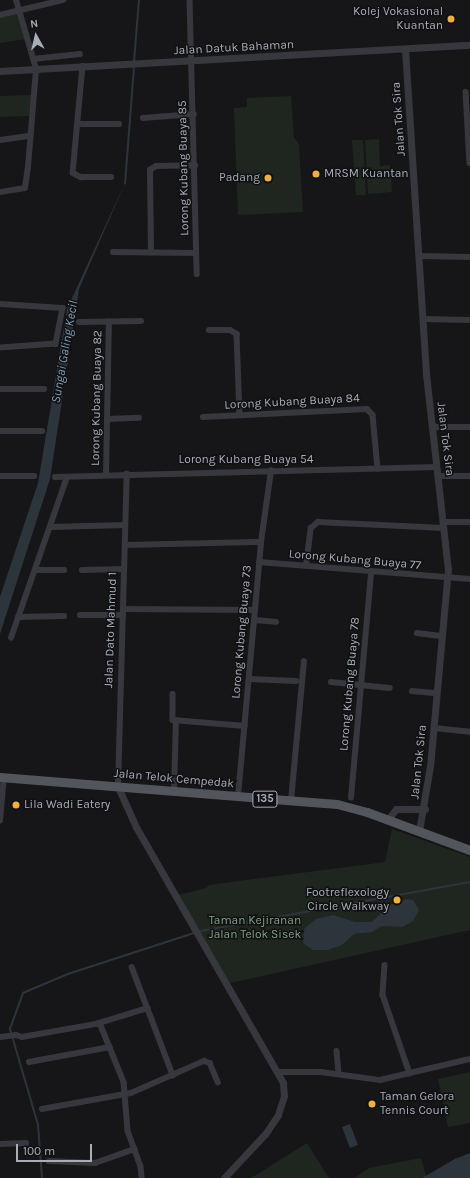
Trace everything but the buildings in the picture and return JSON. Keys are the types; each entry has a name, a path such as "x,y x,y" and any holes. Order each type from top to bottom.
{"main road":[{"name":"Jalan Telok Cempedak","path":"1,782 36,782 118,787 347,806 388,819 470,850"}],"street":[{"path":"0,192 25,188 36,69 16,0"},
{"path":"0,15 20,12 63,0"},
{"name":"Lorong Kubang Buaya 85","path":"190,0 193,61 197,274"},
{"name":"Jalan Datuk Bahaman","path":"0,72 83,66 470,45"},
{"name":"Jalan Tok Sira","path":"405,49 432,427 444,525 448,578 425,809 419,831"},
{"path":"34,59 80,54"},
{"path":"83,66 79,124 73,173 81,177 111,176"},
{"path":"466,92 470,163"},
{"path":"143,118 194,114"},
{"path":"79,124 119,124"},
{"path":"0,140 30,136"},
{"path":"151,253 150,170 156,166 195,165"},
{"path":"113,252 196,253"},
{"path":"420,256 470,257"},
{"path":"0,304 61,306 58,340 53,346 0,348"},
{"path":"424,319 470,320"},
{"path":"79,322 141,321"},
{"name":"Lorong Kubang Buaya 82","path":"106,475 109,322"},
{"path":"208,330 230,330 237,334 240,415"},
{"path":"0,389 44,389"},
{"name":"Lorong Kubang Buaya 84","path":"203,417 367,409 372,415 378,469"},
{"path":"107,419 139,418"},
{"path":"432,427 470,427"},
{"path":"0,431 42,430"},
{"name":"Lorong Kubang Buaya 54","path":"55,477 437,467"},
{"name":"Lorong Kubang Buaya 73","path":"238,796 261,542 271,471"},
{"name":"Jalan Dato Mahmud 1","path":"118,787 127,474"},
{"path":"0,476 34,476"},
{"path":"438,476 470,476"},
{"path":"11,638 51,527 67,477"},
{"path":"306,566 311,528 318,522 444,525 470,522"},
{"path":"51,527 125,525"},
{"path":"125,545 261,542"},
{"name":"Lorong Kubang Buaya 77","path":"260,562 371,573 470,579"},
{"path":"35,570 64,570"},
{"path":"82,570 124,570"},
{"name":"Lorong Kubang Buaya 78","path":"351,798 371,573"},
{"path":"80,615 123,612 255,610"},
{"path":"18,617 64,616"},
{"path":"255,620 276,622"},
{"path":"417,633 443,636"},
{"path":"291,801 304,662"},
{"path":"249,679 296,681"},
{"path":"331,682 390,688"},
{"path":"412,691 437,693"},
{"path":"173,694 172,717 176,720 245,726"},
{"path":"174,791 176,720"},
{"path":"434,728 470,732"},
{"path":"0,821 1,782"},
{"path":"118,787 136,827 278,1072 284,1089 278,1115 265,1134 224,1178"},
{"path":"388,819 396,809 425,809"},
{"path":"385,965 383,995 410,1074"},
{"path":"132,967 173,1075"},
{"path":"0,1037 22,1037 100,1023 148,1008"},
{"path":"100,1023 126,1094 128,1131 135,1149 142,1178"},
{"path":"29,1062 110,1047"},
{"path":"337,1051 339,1074"},
{"path":"278,1072 339,1074 372,1080 410,1074 470,1060"},
{"path":"42,1109 126,1094 208,1061 218,1082"},
{"path":"0,1144 26,1143"},
{"path":"49,1161 95,1163 135,1149"}],"green space":[{"path":"18,14 26,39 0,43 0,16"},
{"path":"31,95 29,116 0,117 0,96"},
{"name":"Padang","path":"291,96 294,137 299,145 303,212 238,215 234,108 247,107 247,98"},
{"path":"379,139 380,166 390,165 392,192 368,194 365,140"},
{"path":"352,140 363,140 366,195 356,195"},
{"name":"Taman Kejiranan Jalan Telok Sisek","path":"392,829 470,857 470,930 230,983 178,895 206,888 209,885 385,862"},
{"path":"470,1072 470,1123 448,1127 438,1079"},
{"path":"307,1143 329,1178 251,1178"},
{"path":"470,1153 470,1178 354,1178 369,1168 421,1158 426,1176"}],"water":[{"path":"125,183 79,289 50,479 0,634 0,597 38,483 67,309"},
{"path":"407,899 413,900 419,910 413,921 403,927 382,926 372,932 354,934 342,945 328,950 313,950 303,943 304,929 316,919 333,915 355,922 372,922 390,905"},
{"path":"350,1124 358,1145 350,1148 342,1127"},
{"path":"470,1153 470,1178 422,1178 455,1159"}],"waterway":[{"name":"Sungai Galing Kecil","path":"134,62 139,0"},
{"name":"Sungai Galing Kecil","path":"125,184 134,66"},
{"path":"201,931 470,882"},
{"path":"42,1178 38,1125 10,1029 23,993 68,974 194,933"}],"place":[{"name":"Kolej Vokasional Kuantan","path":"451,19"},
{"name":"MRSM Kuantan","path":"316,174"},
{"name":"Padang","path":"268,178"},
{"name":"Lila Wadi Eatery","path":"16,805"},
{"name":"Footreflexology Circle Walkway","path":"397,900"},
{"name":"Taman Gelora Tennis Court","path":"372,1104"}]}
